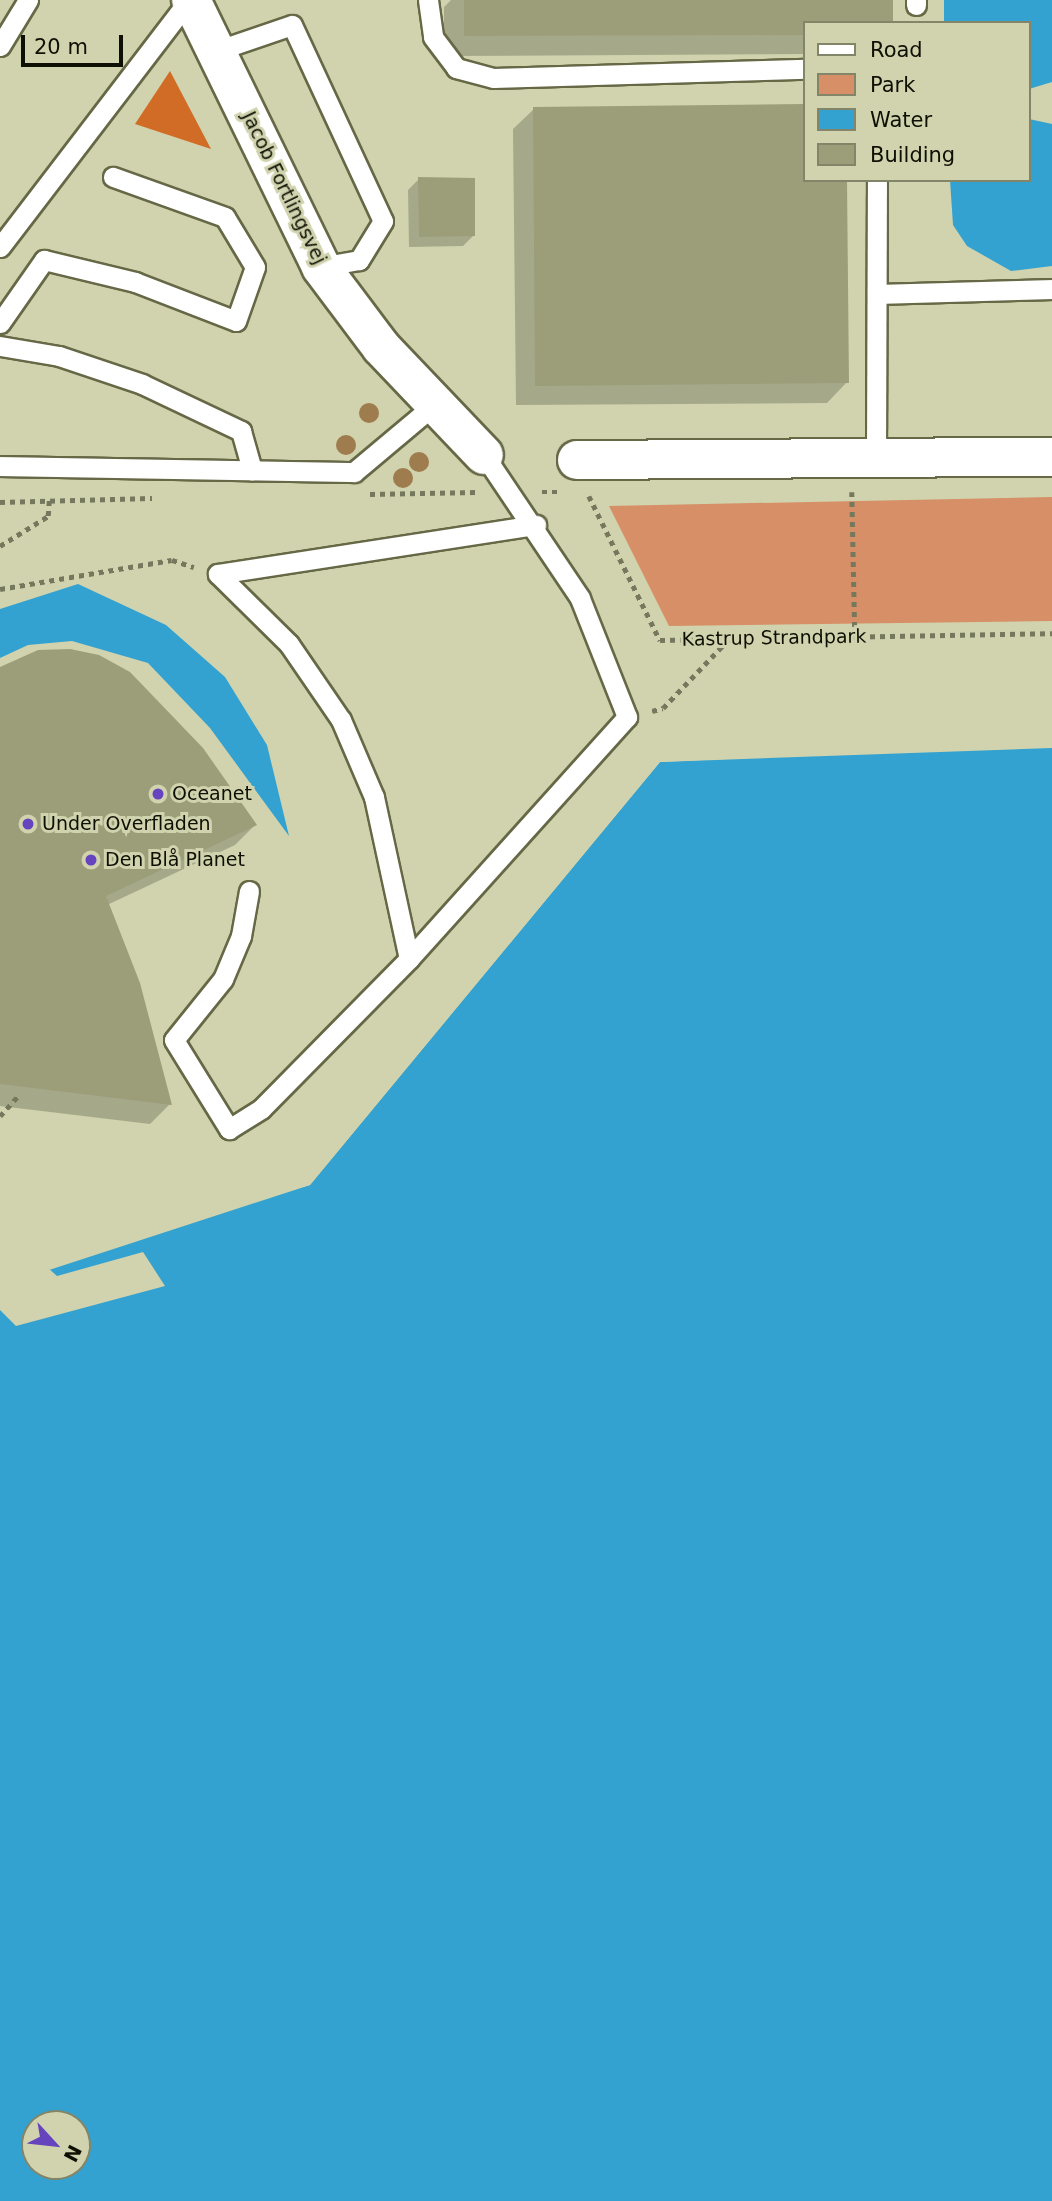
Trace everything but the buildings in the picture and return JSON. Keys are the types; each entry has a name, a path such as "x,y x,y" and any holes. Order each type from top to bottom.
{"street":[{"name":"Jacob Fortlingsvej","path":"190,0 321,267 381,348 484,455"},
{"path":"582,476 864,456 1052,457"}],"lane":[{"path":"0,46 28,0"},
{"name":"Jacob Fortlingsvej","path":"0,247 190,0"},
{"path":"428,0 433,37 456,68 494,78 804,69"},
{"path":"216,51 292,25 383,221 359,260 321,267"},
{"path":"0,323 44,260 135,282 236,321 255,267 225,217 113,177"},
{"path":"864,456 877,294 877,182"},
{"path":"877,294 1052,289"},
{"path":"0,346 59,356 142,384 241,431 252,470"},
{"path":"0,466 354,472 435,404"},
{"path":"250,891 241,936 223,979 174,1040 229,1129 261,1109 409,959 627,717 580,598 536,525 484,455"},
{"path":"218,574 536,525"},
{"path":"218,574 289,644 341,720 374,797 409,959"}],"path":[{"path":"855,636 864,456"},
{"name":"Kastrup Strandpark","path":"582,476 660,640 1052,632"},
{"path":"0,546 48,516 49,500"},
{"path":"0,589 172,560 218,574"},
{"path":"627,717 663,708 729,638"},
{"path":"0,1115 20,1094"}],"green space":[{"path":"1052,497 1052,621 669,626 609,506"}],"shaded area":[{"path":"170,71 211,149 135,124"}],"water":[{"path":"944,0 1052,0 1052,82 1031,88 1031,21 944,21"},
{"path":"1031,119 1052,124 1052,266 1011,271 967,246 953,225 950,182 1031,182"},
{"path":"78,584 166,625 225,677 267,745 289,836 210,728 148,663 72,641 28,645 0,658 0,609"},
{"path":"1052,744 1052,2201 0,2201 0,1286 310,1185 660,762"}],"pier":[{"path":"1052,741 1052,748 660,762 310,1185 87,1251 308,1182 658,759 809,744"},
{"path":"143,1252 165,1286 16,1326 0,1310 0,1282 47,1267 57,1276"}],"place":[{"name":"Oceanet","path":"158,794"},
{"name":"Under Overfladen","path":"28,824"},
{"name":"Den Blå Planet","path":"91,860"}]}
